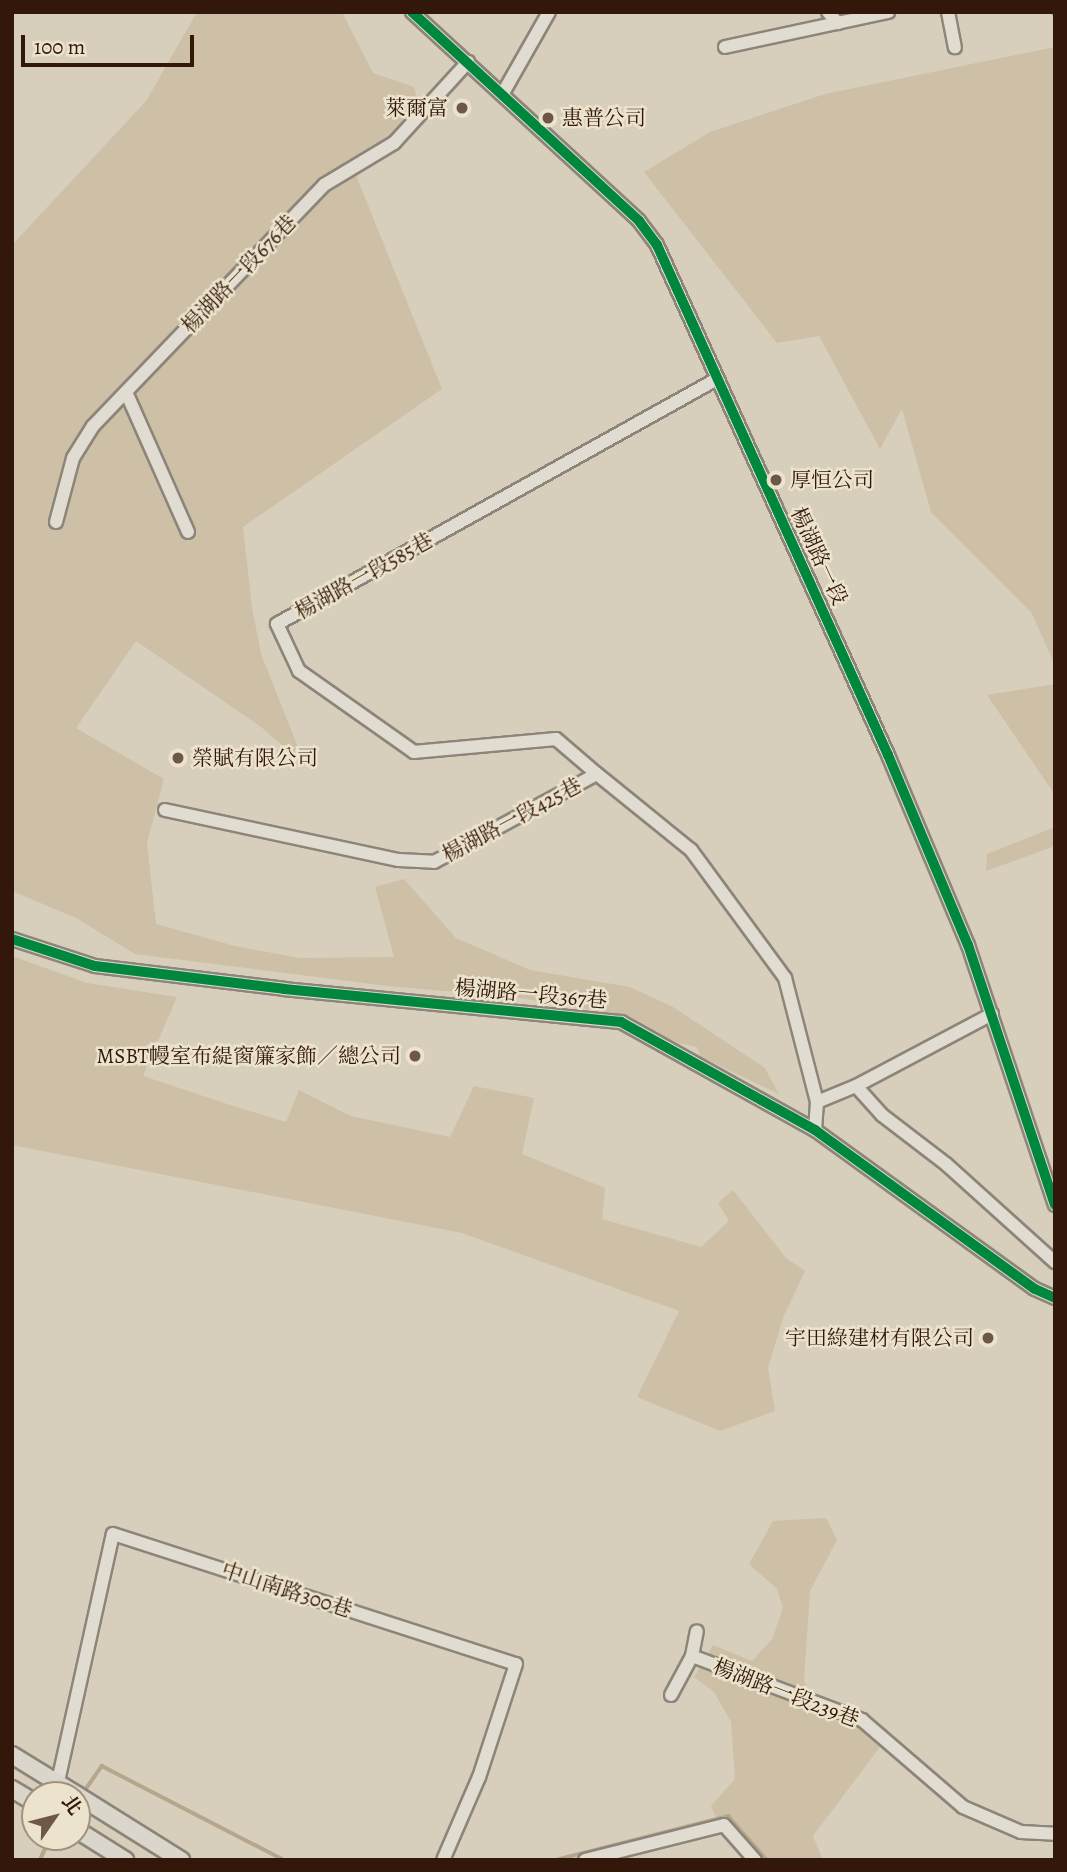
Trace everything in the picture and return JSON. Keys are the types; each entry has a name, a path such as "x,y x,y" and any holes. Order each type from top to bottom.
{"main road":[{"path":"12,1755 46,1781"},
{"path":"91,1804 181,1860"},
{"path":"91,1839 125,1860"}],"street":[{"name":"楊湖路一段","path":"412,12 639,221 657,245 888,755 968,945 1055,1205"},
{"path":"503,93 549,12"},
{"path":"828,12 838,23"},
{"path":"724,47 888,12"},
{"path":"948,12 955,47"},
{"name":"楊湖路一段676巷","path":"56,522 73,458 82,441 126,391 324,185 394,143 468,62"},
{"name":"楊湖路一段585巷","path":"597,774 556,739 414,752 299,671 277,624 717,379"},
{"path":"126,391 188,532"},
{"name":"楊湖路一段425巷","path":"165,810 398,860 435,862 597,774 691,849 785,978 817,1102 815,1130"},
{"name":"楊湖路一段367巷","path":"12,939 94,966 297,990 621,1022 815,1130 1035,1289 1055,1298"},
{"path":"817,1102 856,1086 992,1014"},
{"path":"856,1086 882,1115 946,1164 1055,1262"},
{"name":"中山南路300巷","path":"57,1781 113,1534 516,1664 479,1777 443,1860"},
{"path":"671,1695 692,1656 697,1631"},
{"name":"楊湖路一段239巷","path":"692,1656 862,1720 963,1807 1021,1832 1055,1835"},
{"path":"585,1860 724,1825 755,1860"}],"shaded area":[{"path":"197,12 342,12 373,73 414,87 420,109 354,170 442,389 243,527 252,607 261,654 305,765 261,727 136,641 76,728 164,779 147,843 156,924 235,946 300,958 394,957 375,887 404,879 456,938 530,970 630,987 673,1007 765,1068 779,1094 701,1057 697,1047 678,1043 617,1014 513,997 387,986 135,954 76,918 12,891 12,245 146,101"},
{"path":"1055,47 1055,665 1031,612 931,512 902,409 880,449 819,336 777,343 644,172 710,132 825,94"},
{"path":"1055,684 1055,795 987,695"},
{"path":"1055,827 1055,846 986,871 987,854"},
{"path":"12,956 87,983 177,997 143,1076 227,1104 286,1122 299,1090 351,1116 450,1137 474,1086 534,1098 522,1154 605,1188 602,1219 701,1247 729,1221 718,1203 733,1190 786,1258 805,1271 783,1318 768,1368 775,1411 720,1431 637,1397 679,1311 462,1233 12,1145"},
{"path":"826,1518 837,1540 810,1591 804,1681 822,1716 859,1728 880,1747 813,1836 823,1860 743,1860 726,1839 711,1806 735,1779 731,1722 714,1692 694,1677 713,1645 752,1661 772,1639 783,1608 777,1589 749,1564 773,1521"}],"waterway":[{"path":"1052,12 1055,15"},
{"path":"91,1782 102,1766 284,1860"},
{"path":"556,1860 728,1816 767,1860"},
{"path":"40,1860 44,1851"}],"cycle path":[{"path":"412,12 639,221 657,245 888,755 968,945 1055,1205"},
{"path":"12,939 95,966 284,989 621,1022 815,1130 1035,1289 1055,1298"}],"place":[{"name":"萊爾富","path":"462,108"},
{"name":"惠普公司","path":"548,118"},
{"name":"厚恒公司","path":"776,480"},
{"name":"榮賦有限公司","path":"178,758"},
{"name":"MSBT幔室布緹窗簾家飾／總公司","path":"415,1056"},
{"name":"宇田綠建材有限公司","path":"988,1338"}]}
